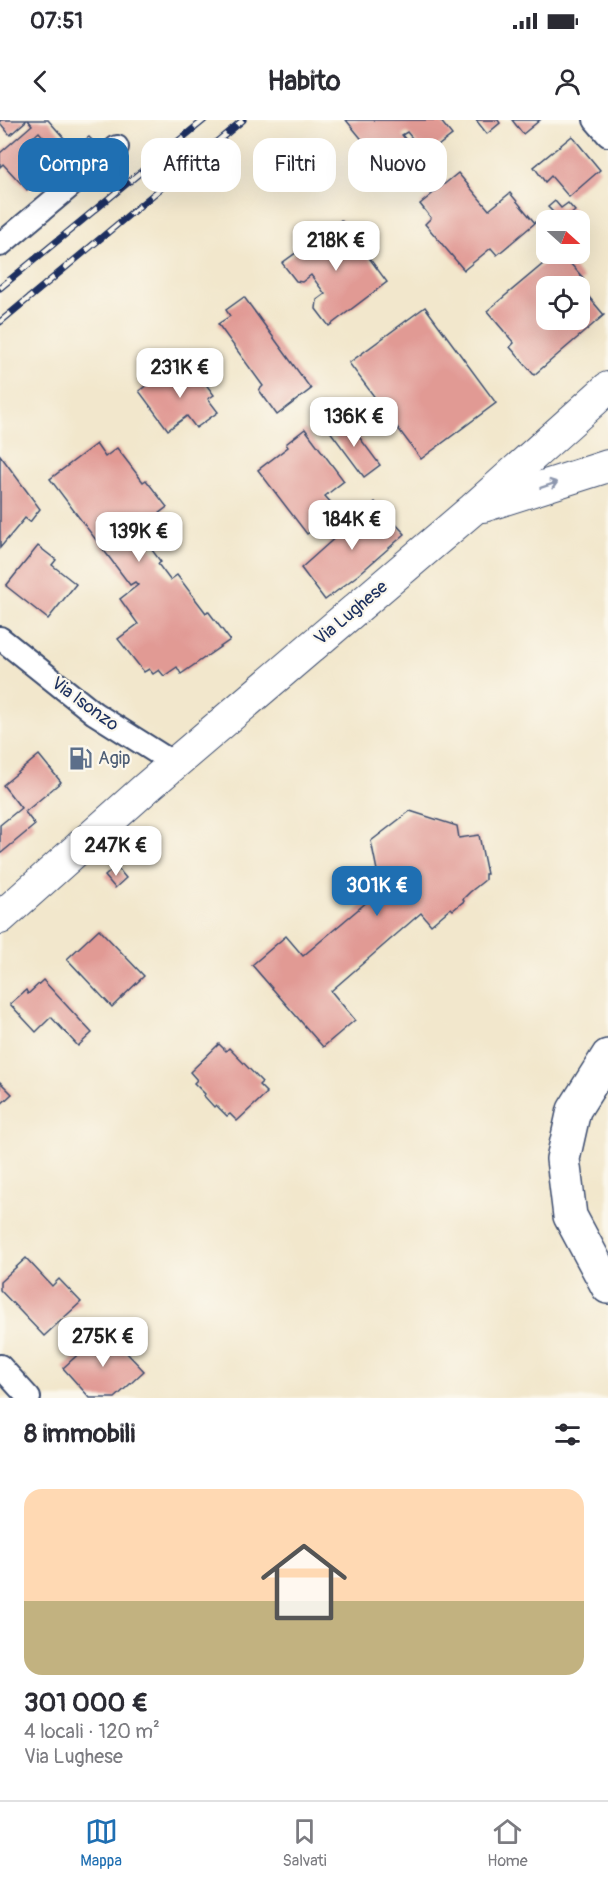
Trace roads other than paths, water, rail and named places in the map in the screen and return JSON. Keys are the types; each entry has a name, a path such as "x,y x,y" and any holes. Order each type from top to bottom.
{"highway":[{"path":"607,1282 570,1216 563,1159 574,1110 608,1056"}],"main road":[{"name":"Via Lughese","path":"0,918 146,788 473,509 608,388"},
{"path":"473,509 608,466"}],"street":[{"path":"595,120 608,135"},
{"path":"0,246 64,192"},
{"name":"Via Isonzo","path":"0,638 94,713 175,764"},
{"path":"4,1379 29,1398"}],"railway":[{"path":"0,288 204,120"},
{"path":"0,322 243,120"}],"place":[{"name":"Agip","path":"80,758"}]}
